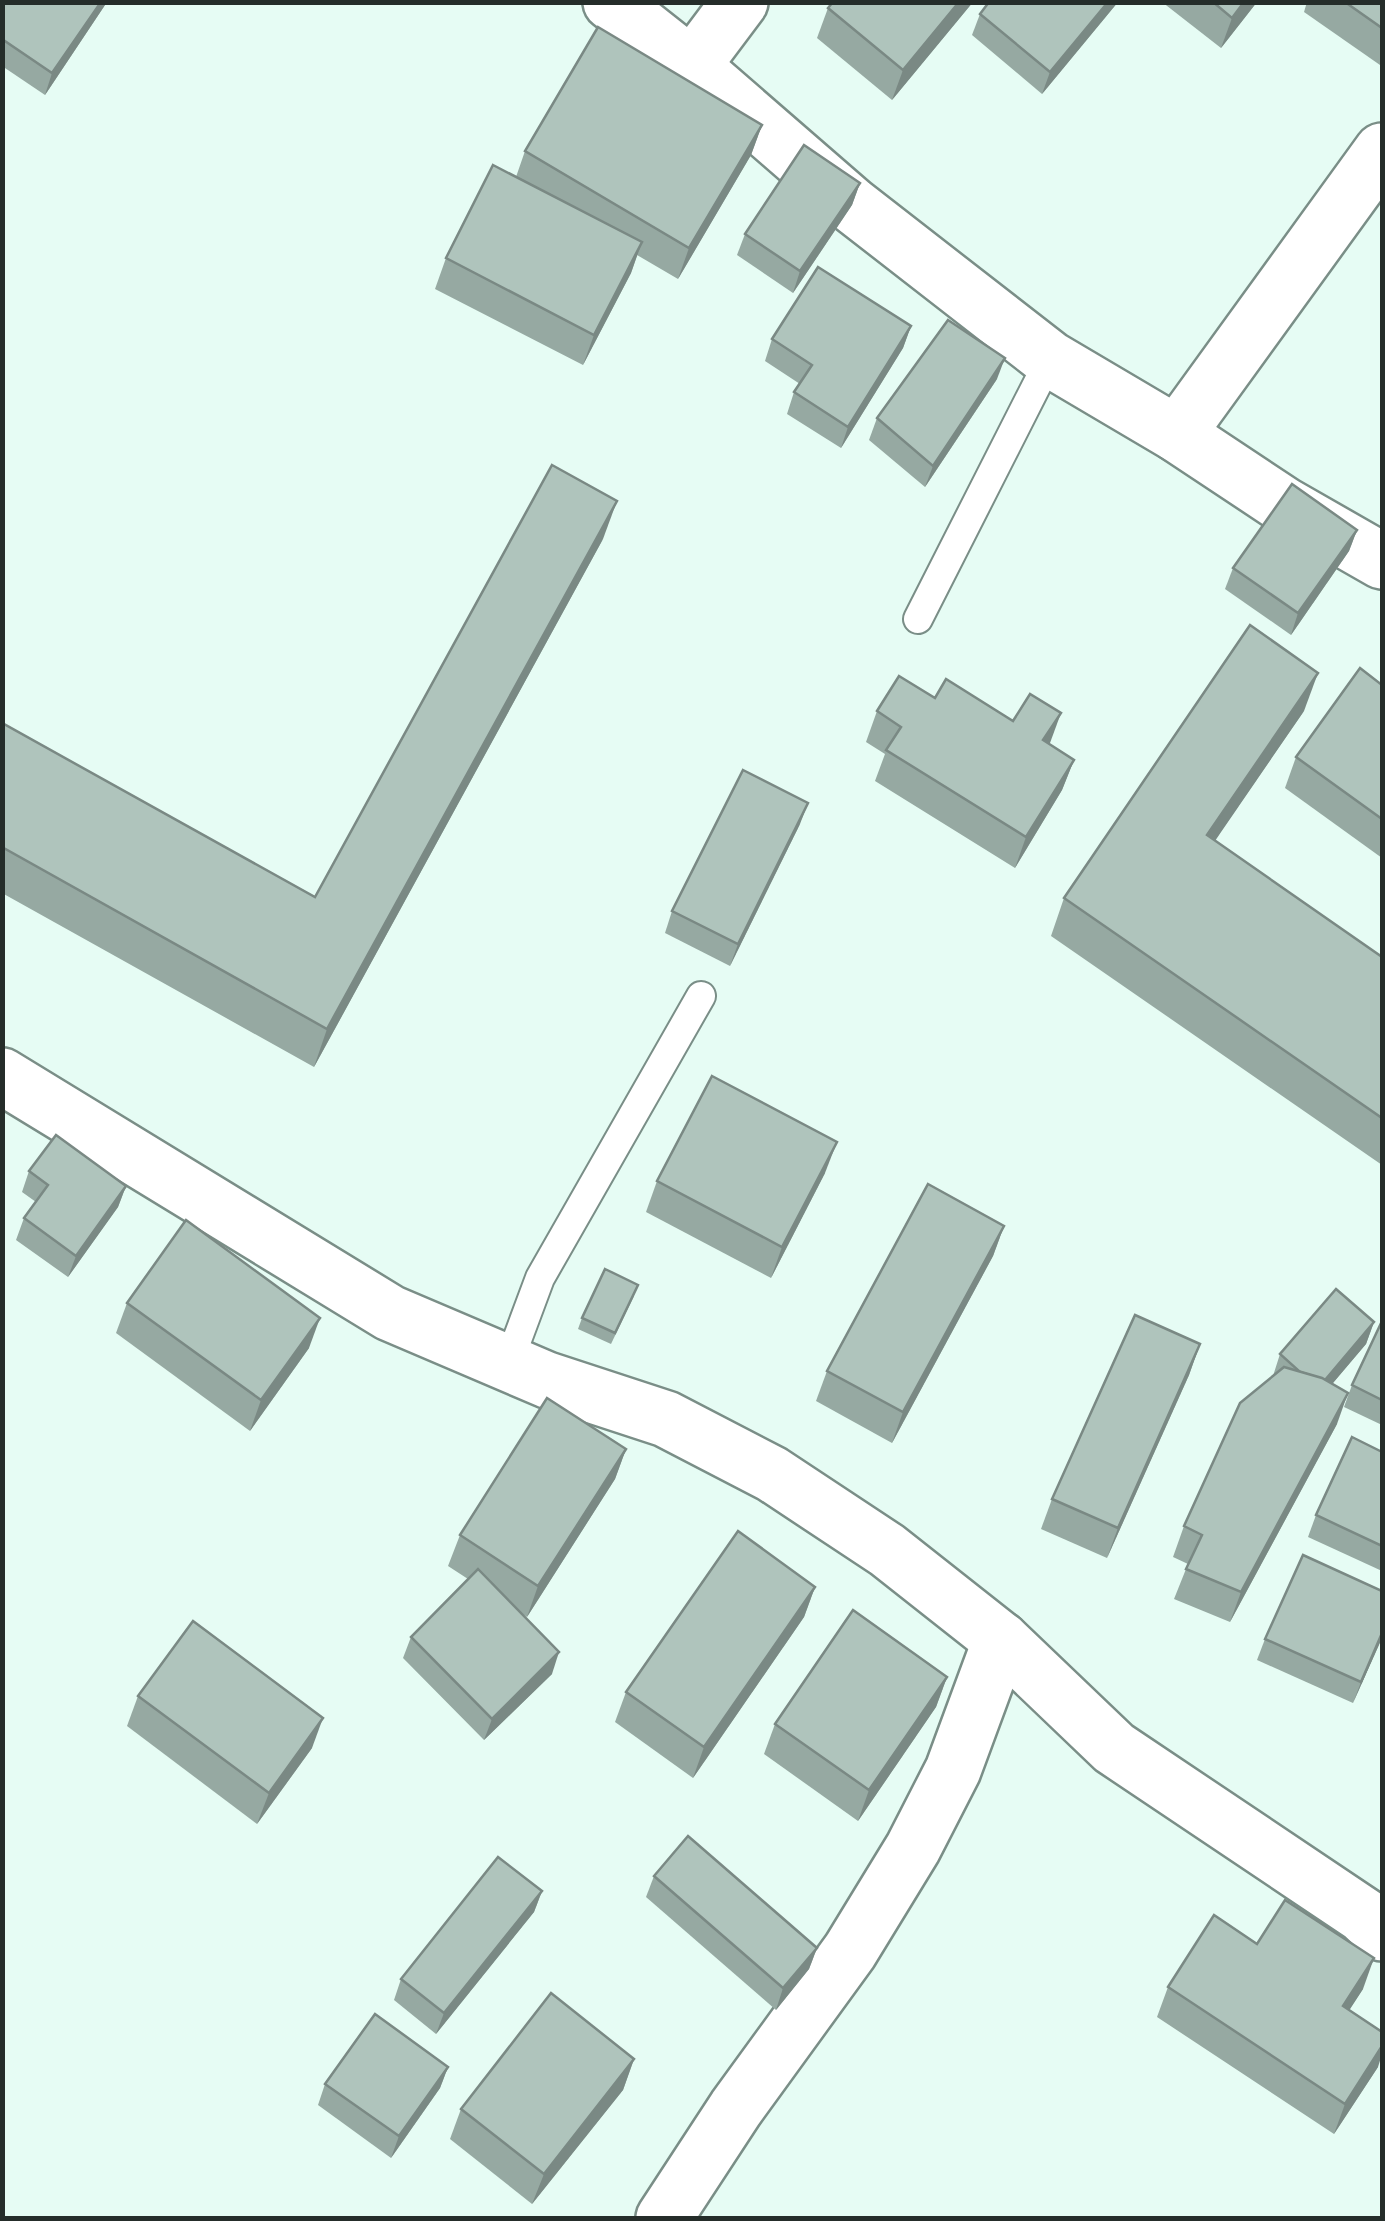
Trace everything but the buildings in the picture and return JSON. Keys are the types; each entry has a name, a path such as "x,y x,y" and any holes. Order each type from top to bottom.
{"street":[{"path":"611,2 852,204 1050,358 1178,434 1284,505 1382,561"},
{"path":"692,66 740,2"},
{"path":"1178,434 1382,150"},
{"path":"2,1076 390,1314 508,1364 666,1419 772,1474 887,1550 1001,1640 1114,1748 1362,1915 1382,1933"},
{"path":"664,2218 736,2108 850,1951 913,1848 952,1770 1001,1640"}],"lane":[{"path":"918,619 1050,358"},
{"path":"508,1364 540,1278 701,996"}]}
